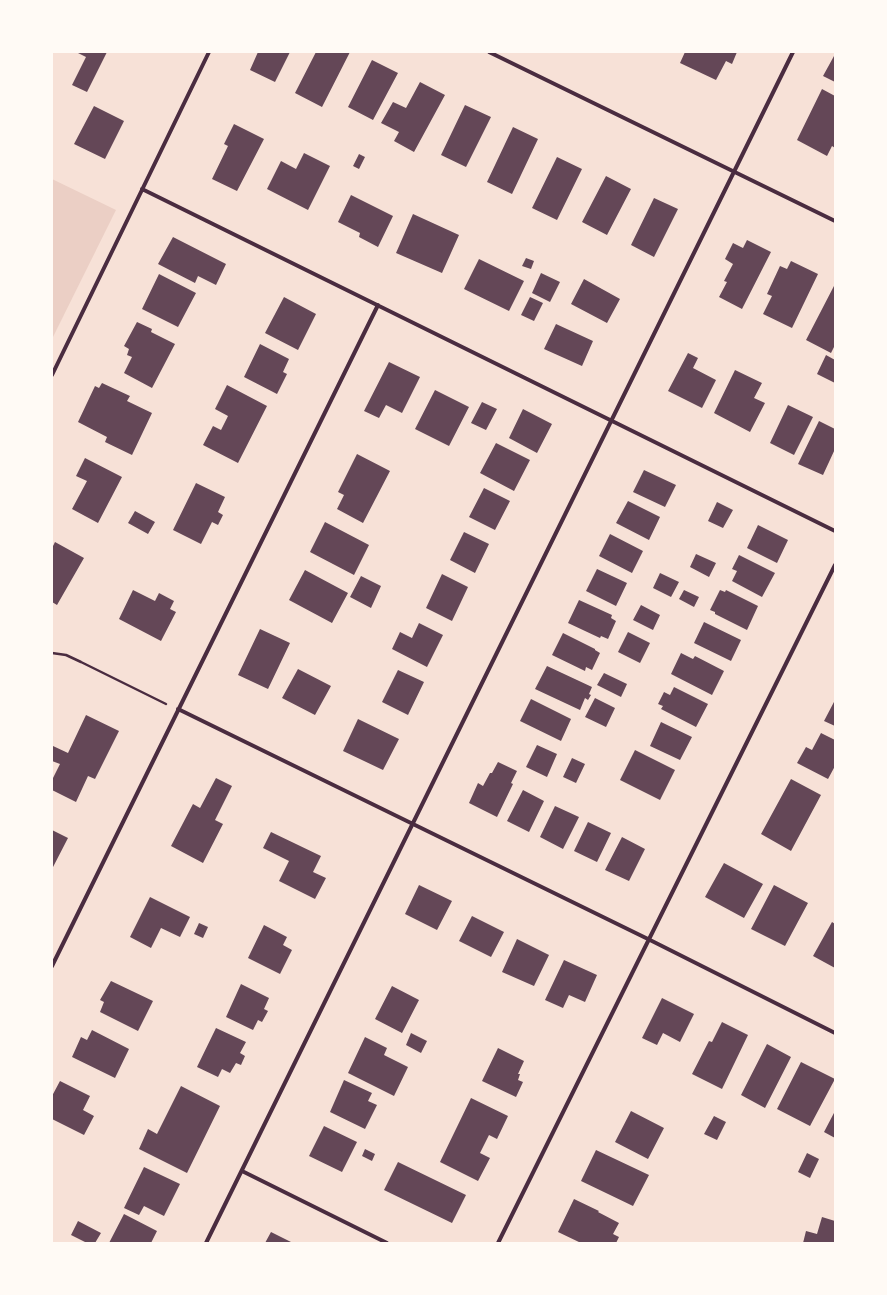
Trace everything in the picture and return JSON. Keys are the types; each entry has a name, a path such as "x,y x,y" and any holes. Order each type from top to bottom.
{"street":[{"path":"52,375 209,52"},
{"path":"489,52 835,221"},
{"path":"501,58 504,52"},
{"path":"206,1243 793,52"},
{"path":"142,189 835,531"},
{"path":"52,966 378,305"},
{"path":"498,1243 650,940 835,565"},
{"path":"178,709 650,940 835,1033"},
{"path":"242,1171 388,1243"}],"path":[{"path":"52,653 76,660 178,709"}],"shaded area":[{"path":"52,179 116,210 52,339"}],"building":[{"path":"76,52 107,52 87,92 72,85 86,57"},
{"path":"258,52 290,52 275,82 250,70"},
{"path":"316,52 350,52 322,107 295,93"},
{"path":"685,52 737,52 732,64 726,61 716,80 680,63"},
{"path":"835,56 835,82 823,76"},
{"path":"372,60 398,73 373,120 348,107"},
{"path":"420,82 445,95 414,152 394,141 399,132 381,123 393,102 406,108"},
{"path":"822,89 835,96 835,148 832,146 827,156 797,140"},
{"path":"465,105 491,117 466,167 441,155"},
{"path":"94,106 124,121 105,159 74,144"},
{"path":"234,124 264,139 237,191 212,179 228,146 224,144"},
{"path":"513,127 538,139 512,194 487,182"},
{"path":"304,153 330,166 308,210 267,189 281,161 296,169"},
{"path":"359,154 365,157 359,169 353,166"},
{"path":"557,157 582,169 557,220 532,208"},
{"path":"606,176 631,189 607,235 582,222"},
{"path":"351,195 393,216 378,247 359,237 360,233 338,222"},
{"path":"654,198 678,209 654,257 631,245"},
{"path":"413,214 459,235 442,273 396,253"},
{"path":"173,237 226,264 216,285 198,276 195,283 158,264"},
{"path":"747,240 771,252 742,309 719,297 727,282 724,281 733,264 725,259 733,243 743,248"},
{"path":"526,258 534,261 531,269 522,266"},
{"path":"479,259 524,281 509,311 464,289"},
{"path":"791,261 818,274 792,328 763,314 772,296 767,294 780,266 787,269"},
{"path":"541,273 560,282 550,302 532,293"},
{"path":"159,274 196,293 178,327 142,309"},
{"path":"584,279 620,299 607,323 571,304"},
{"path":"835,284 835,345 831,353 806,340"},
{"path":"284,297 316,314 298,350 265,333"},
{"path":"530,297 543,303 534,321 521,315"},
{"path":"137,322 152,329 151,332 175,344 152,388 124,373 132,357 127,355 129,349 124,346"},
{"path":"556,324 593,341 582,366 544,349"},
{"path":"260,344 289,359 283,372 287,374 277,394 244,377"},
{"path":"688,353 698,358 693,368 716,380 702,408 668,391"},
{"path":"826,355 835,360 835,383 817,374"},
{"path":"389,362 420,377 402,413 386,405 379,418 364,411"},
{"path":"735,370 762,383 754,398 765,403 750,432 714,413"},
{"path":"102,383 130,396 127,401 152,413 132,455 105,442 107,437 78,422 95,386 99,388"},
{"path":"227,385 267,406 238,463 203,445 213,426 221,430 228,416 215,409"},
{"path":"435,390 469,407 449,446 415,429"},
{"path":"482,402 497,409 486,430 471,423"},
{"path":"788,405 813,417 794,455 770,443"},
{"path":"523,409 552,424 537,453 509,438"},
{"path":"819,421 835,429 835,449 823,475 798,464"},
{"path":"496,443 530,460 514,491 480,473"},
{"path":"357,454 390,471 363,523 337,509 344,495 338,492"},
{"path":"85,458 122,477 98,523 72,509 87,481 76,476"},
{"path":"644,470 676,485 665,507 633,492"},
{"path":"196,483 225,497 218,512 223,515 218,525 212,522 201,544 173,530"},
{"path":"484,488 510,501 495,530 469,517"},
{"path":"628,501 660,517 649,540 616,523"},
{"path":"717,502 733,510 723,528 708,521"},
{"path":"135,511 155,522 148,534 128,523"},
{"path":"325,522 369,545 354,575 310,552"},
{"path":"758,525 788,540 777,563 747,548"},
{"path":"464,532 489,544 475,573 450,560"},
{"path":"610,534 643,551 632,573 599,556"},
{"path":"55,542 84,558 57,605 52,602 52,548"},
{"path":"696,554 716,563 709,577 690,567"},
{"path":"739,555 775,573 762,597 732,581 737,571 732,569"},
{"path":"597,569 627,583 616,606 586,591"},
{"path":"305,570 348,593 332,623 289,600"},
{"path":"660,573 679,582 671,597 653,588"},
{"path":"442,574 468,587 452,621 426,608"},
{"path":"361,576 381,586 371,608 350,597"},
{"path":"133,590 155,601 159,593 174,601 170,609 176,612 161,641 119,619"},
{"path":"684,590 699,597 694,607 679,599"},
{"path":"720,590 725,592 726,590 758,606 747,630 710,610"},
{"path":"579,600 612,615 611,618 616,621 608,639 601,636 600,638 568,623"},
{"path":"641,605 660,615 653,630 633,620"},
{"path":"704,622 741,640 731,661 694,643"},
{"path":"419,623 443,635 427,667 392,649 400,632 412,638"},
{"path":"260,629 290,643 268,689 238,675"},
{"path":"628,632 650,643 640,663 618,652"},
{"path":"563,633 600,653 592,670 586,667 585,671 552,655"},
{"path":"681,653 693,659 695,656 724,671 712,695 671,674"},
{"path":"547,666 592,687 589,694 591,695 588,700 585,698 580,710 535,689"},
{"path":"298,669 331,686 315,715 282,698"},
{"path":"398,670 424,682 408,715 382,702"},
{"path":"604,673 627,684 621,697 597,685"},
{"path":"674,687 708,704 696,727 661,709 663,706 658,704 664,692 670,695"},
{"path":"595,698 615,708 606,727 585,717"},
{"path":"531,699 571,719 561,741 520,721"},
{"path":"835,700 835,726 824,721"},
{"path":"86,715 119,731 95,779 88,776 76,802 52,790 52,780 60,764 52,761 52,748 53,746 68,753"},
{"path":"358,719 399,739 383,770 343,751"},
{"path":"661,722 692,737 680,760 650,746"},
{"path":"821,733 835,740 835,766 828,779 797,763 806,747 812,750"},
{"path":"537,745 557,754 547,777 526,767"},
{"path":"635,750 675,770 660,800 620,780"},
{"path":"572,758 585,764 576,783 563,777"},
{"path":"498,762 517,771 511,783 513,784 497,817 469,803 478,783 483,786"},
{"path":"216,778 232,786 215,820 223,824 203,863 171,846 193,804 200,808"},
{"path":"791,779 821,795 791,851 761,834"},
{"path":"523,790 544,801 529,832 507,821"},
{"path":"555,806 579,817 563,849 540,837"},
{"path":"588,822 611,833 597,862 574,851"},
{"path":"52,830 68,838 52,869"},
{"path":"271,832 321,856 313,872 326,878 315,899 279,881 289,861 263,848"},
{"path":"622,837 645,849 629,881 605,870"},
{"path":"724,863 763,884 744,918 705,897"},
{"path":"419,885 452,901 437,930 405,914"},
{"path":"774,885 808,903 785,946 751,929"},
{"path":"150,897 190,917 180,937 161,928 151,948 130,937"},
{"path":"472,916 504,932 491,957 459,941"},
{"path":"832,922 835,924 835,968 813,956"},
{"path":"199,923 208,927 203,938 194,934"},
{"path":"264,925 287,937 283,945 292,950 280,974 248,958"},
{"path":"517,939 549,955 534,986 502,972"},
{"path":"564,960 597,975 585,1002 569,995 563,1008 545,1000"},
{"path":"111,981 153,1001 138,1031 100,1012 104,1002 100,1000"},
{"path":"241,984 269,998 264,1009 268,1011 262,1022 258,1020 253,1030 226,1017"},
{"path":"392,986 419,1000 402,1033 375,1019"},
{"path":"662,998 694,1014 680,1042 663,1033 657,1045 642,1038"},
{"path":"722,1022 748,1035 722,1089 692,1074 709,1041 712,1042"},
{"path":"216,1028 246,1042 240,1053 245,1056 241,1065 236,1063 230,1073 222,1069 218,1077 197,1067"},
{"path":"92,1030 129,1049 115,1078 72,1057 81,1037 87,1040"},
{"path":"411,1033 427,1041 421,1053 406,1045"},
{"path":"365,1037 387,1048 384,1055 408,1067 394,1096 348,1073"},
{"path":"767,1044 791,1057 765,1108 741,1095"},
{"path":"498,1048 524,1061 518,1074 520,1074 518,1080 523,1082 516,1097 482,1081"},
{"path":"801,1062 835,1079 810,1126 777,1109"},
{"path":"344,1080 372,1093 368,1101 377,1105 365,1129 330,1112"},
{"path":"60,1081 90,1096 83,1110 94,1116 84,1135 52,1119 52,1096"},
{"path":"181,1086 220,1106 187,1173 139,1149 148,1129 157,1134"},
{"path":"471,1098 508,1116 497,1139 489,1135 480,1153 490,1158 478,1181 440,1162"},
{"path":"631,1111 664,1128 648,1159 615,1142"},
{"path":"835,1111 835,1138 824,1132"},
{"path":"714,1116 726,1122 717,1140 704,1134"},
{"path":"324,1126 357,1142 342,1172 309,1156"},
{"path":"365,1149 375,1154 372,1161 362,1156"},
{"path":"596,1150 649,1175 633,1206 581,1181"},
{"path":"807,1153 819,1159 810,1178 798,1172"},
{"path":"398,1162 466,1195 452,1223 384,1190"},
{"path":"144,1167 180,1184 164,1216 144,1206 139,1215 124,1208"},
{"path":"574,1199 619,1223 613,1234 619,1237 616,1243 581,1243 558,1232"},
{"path":"124,1214 157,1231 151,1243 109,1243"},
{"path":"822,1217 835,1221 835,1243 803,1243 806,1231 817,1234"},
{"path":"78,1221 101,1233 95,1243 87,1243 71,1235"},
{"path":"271,1232 293,1243 265,1243"}]}
